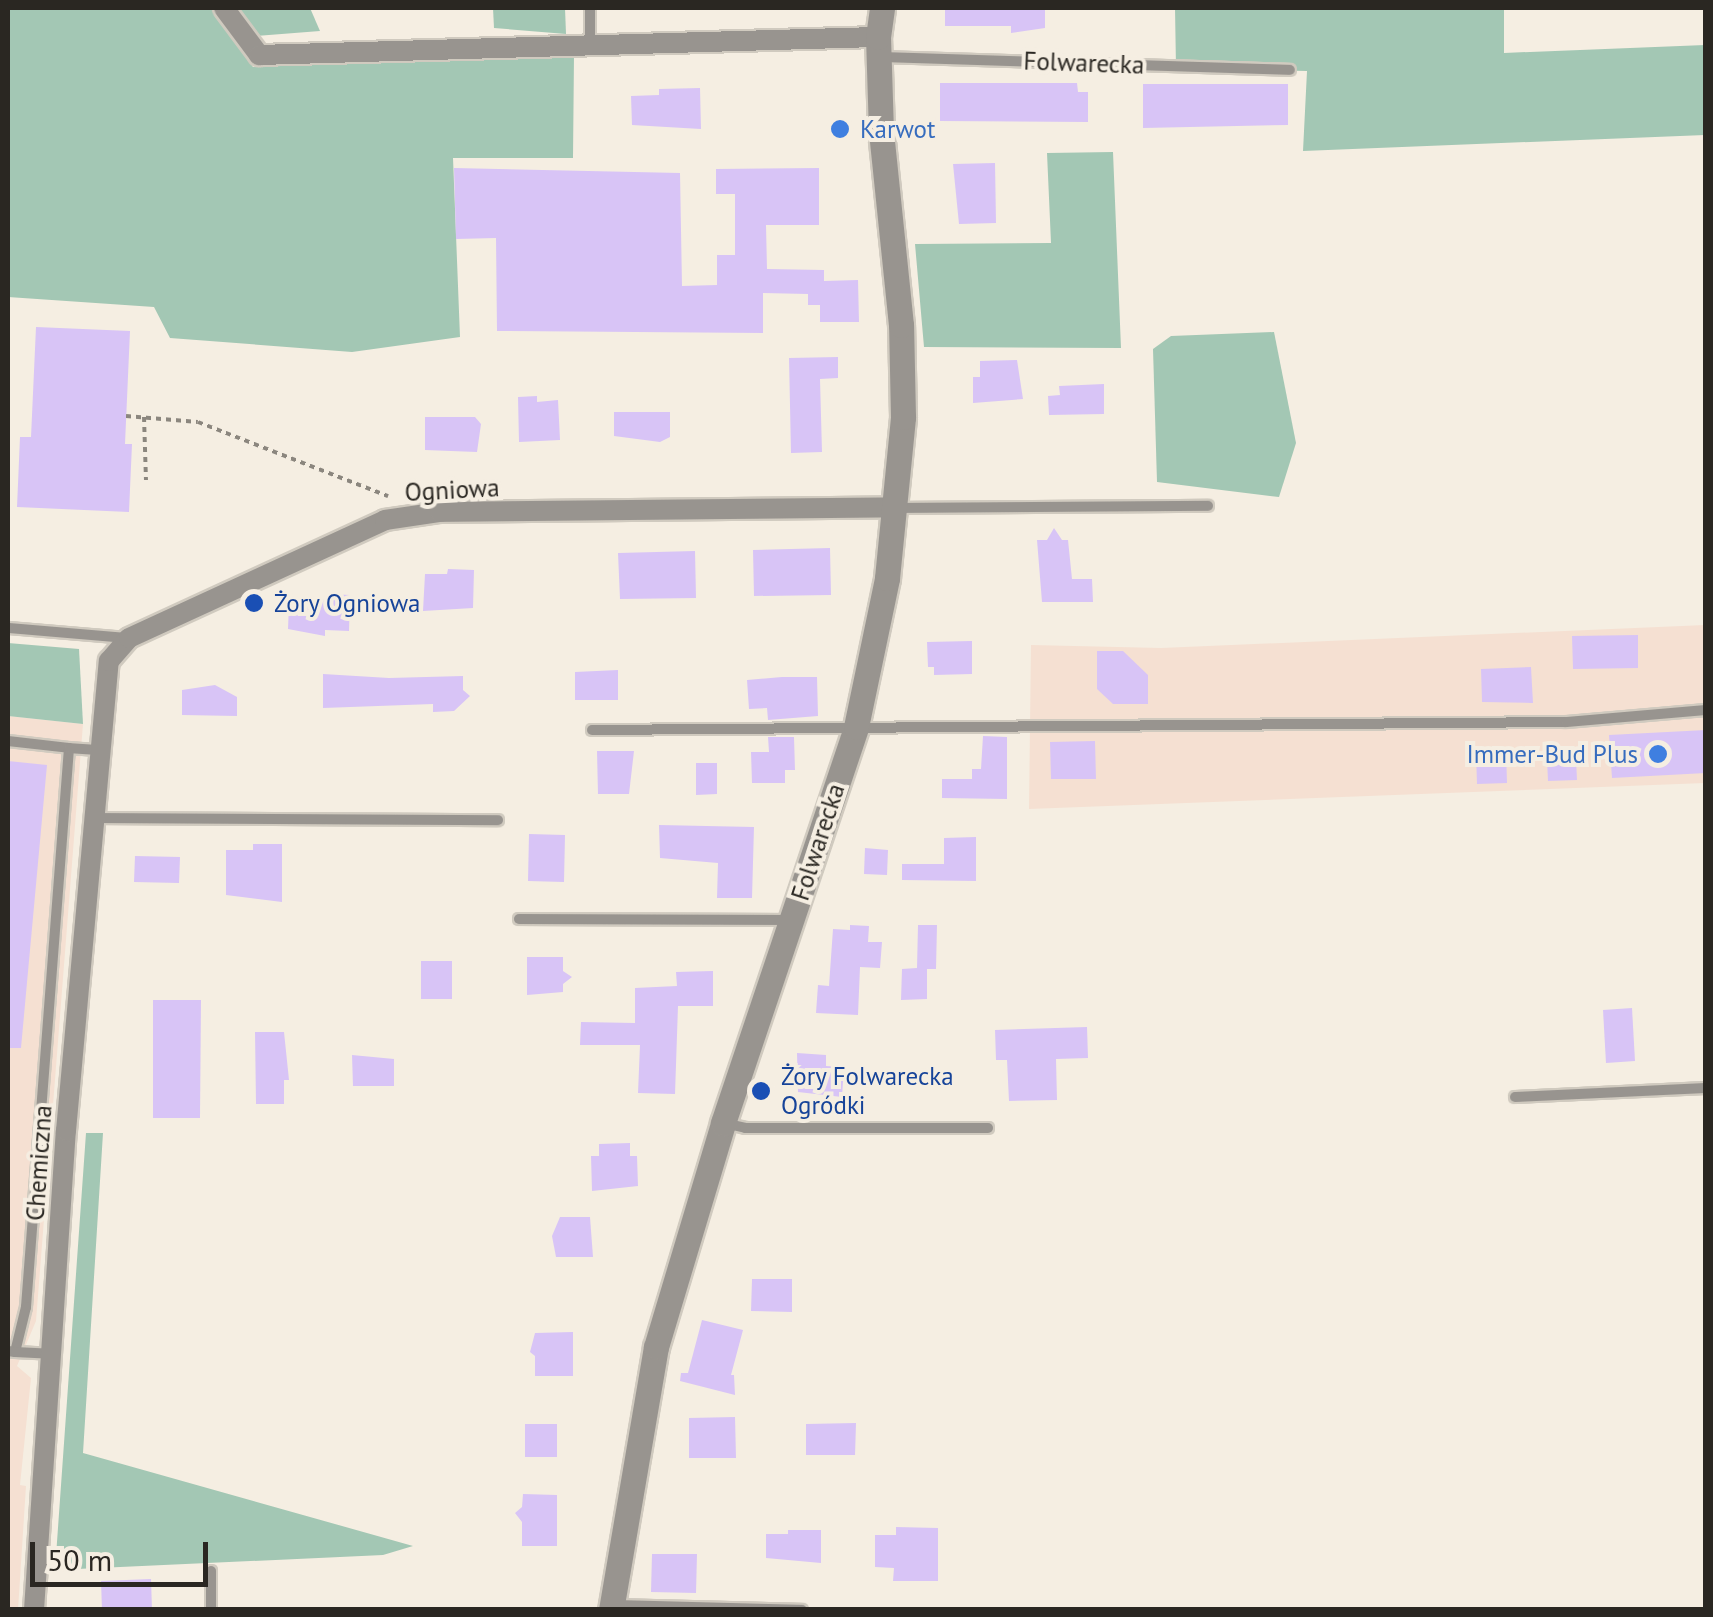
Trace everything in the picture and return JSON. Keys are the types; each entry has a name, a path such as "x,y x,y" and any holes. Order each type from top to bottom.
{"street":[{"path":"224,8 259,55 590,45 878,47"},
{"name":"Folwarecka","path":"611,1607 656,1347 723,1123 856,727 872,667 896,508 903,417 901,325 881,132 878,47 882,8"},
{"name":"Ogniowa","path":"129,638 385,520 410,515 896,508"},
{"name":"Chemiczna","path":"34,1610 50,1354 102,722 109,661 129,638"}],"lane":[{"path":"590,8 590,45"},
{"name":"Folwarecka","path":"878,47 1290,70"},
{"path":"896,508 1208,506"},
{"path":"8,628 129,638"},
{"path":"592,730 1566,722 1706,710"},
{"path":"8,741 100,750"},
{"path":"50,1354 11,1351 26,1307 70,748"},
{"path":"94,818 498,820"},
{"path":"518,919 792,920"},
{"path":"1515,1096 1706,1088"},
{"path":"723,1123 745,1128 988,1128"},
{"path":"210,1572 212,1610"},
{"path":"611,1607 802,1610"}],"path":[{"path":"126,416 198,422 397,500 410,515"},
{"path":"144,417 146,480"}],"shaded area":[{"path":"1705,625 1705,783 1029,809 1031,645 1161,648"},
{"path":"8,716 83,724 36,1321 17,1366 31,1378 20,1485 26,1486 18,1610 8,1609"}],"green space":[{"path":"8,8 211,8 253,67 574,55 573,158 453,158 460,337 352,352 170,338 154,307 8,297"},
{"path":"237,8 310,8 320,31 256,36"},
{"path":"493,8 565,8 566,34 494,28"},
{"path":"1175,8 1504,8 1504,53 1705,45 1705,135 1303,151 1307,71 1176,68"},
{"path":"1113,152 1121,348 924,347 915,244 1051,243 1047,153"},
{"path":"1274,332 1296,443 1279,497 1157,482 1153,349 1171,336"},
{"path":"8,643 79,649 83,724 8,716"},
{"path":"86,1133 103,1133 83,1453 413,1546 383,1555 55,1570"}],"building":[{"path":"945,8 1045,8 1045,28 1011,33 1011,26 945,26"},
{"path":"940,83 1077,83 1078,92 1088,92 1088,122 940,121"},
{"path":"1143,84 1288,84 1288,125 1143,128"},
{"path":"700,88 701,129 632,125 631,96 659,95 659,89"},
{"path":"995,163 996,223 959,224 953,164"},
{"path":"454,168 680,173 682,286 717,285 717,255 735,255 735,194 716,194 716,169 819,168 819,225 766,225 767,269 824,270 824,281 858,280 859,322 820,322 820,305 808,305 808,294 763,293 763,333 497,331 496,238 456,239"},
{"path":"36,327 130,331 125,444 132,444 129,512 17,507 20,437 31,437"},
{"path":"838,357 838,378 820,379 822,452 791,453 789,358"},
{"path":"1017,360 1023,399 973,403 973,377 980,377 980,361"},
{"path":"1104,384 1104,414 1049,415 1048,396 1060,395 1059,386"},
{"path":"537,396 537,402 558,400 560,440 519,442 518,397"},
{"path":"614,412 670,412 670,437 660,442 614,436"},
{"path":"425,417 475,417 481,424 477,452 425,450"},
{"path":"1054,528 1062,540 1068,540 1072,579 1092,579 1093,602 1042,602 1037,540 1047,540"},
{"path":"830,548 831,595 754,596 753,550"},
{"path":"695,551 696,598 620,599 618,553"},
{"path":"448,569 474,570 473,608 423,611 425,574 447,574"},
{"path":"326,594 350,595 349,631 325,630 325,636 288,629 289,603 302,604 302,598 326,599"},
{"path":"1638,635 1638,668 1573,669 1572,636"},
{"path":"972,641 972,674 934,675 934,667 928,667 927,642"},
{"path":"1097,651 1123,651 1148,675 1148,704 1113,704 1097,689"},
{"path":"1531,667 1533,703 1482,702 1481,669"},
{"path":"618,670 618,700 575,700 575,672"},
{"path":"323,674 389,678 463,676 463,690 470,696 454,711 433,712 433,704 323,708"},
{"path":"817,677 818,716 768,720 767,708 749,709 747,680"},
{"path":"215,685 237,697 237,716 182,715 182,690"},
{"name":"Immer-Bud Plus","path":"1706,730 1706,773 1612,778 1609,735"},
{"path":"983,736 1007,737 1007,799 942,798 942,779 972,779 972,769 981,769"},
{"path":"768,737 794,737 795,770 785,770 785,783 752,783 751,752 769,752"},
{"path":"1095,741 1096,779 1051,779 1050,742"},
{"path":"597,751 634,751 629,794 598,794"},
{"path":"1506,751 1507,783 1477,784 1476,753"},
{"path":"1576,758 1577,780 1548,781 1547,759"},
{"path":"8,761 47,765 21,1048 8,1048"},
{"path":"696,763 717,763 717,794 696,795"},
{"path":"659,825 754,827 752,898 717,898 718,863 660,858"},
{"path":"529,834 565,835 564,882 528,881"},
{"path":"976,837 976,881 902,880 902,864 944,864 944,838"},
{"path":"253,844 282,844 282,902 226,895 226,850 253,850"},
{"path":"865,848 888,850 887,875 864,874"},
{"path":"135,856 180,857 179,883 134,882"},
{"path":"850,925 869,926 868,942 882,942 880,968 860,967 858,1015 816,1013 818,985 829,986 833,929 850,930"},
{"path":"918,925 937,925 936,969 927,969 927,999 901,1000 902,969 917,968"},
{"path":"527,957 563,957 563,971 572,977 563,984 563,992 527,995"},
{"path":"421,961 452,961 452,999 421,999"},
{"path":"713,971 713,1006 678,1006 675,1094 638,1093 640,1045 580,1045 581,1022 635,1023 635,988 677,986 676,972"},
{"path":"153,1000 201,1000 200,1118 153,1118"},
{"path":"1632,1008 1635,1061 1606,1063 1603,1010"},
{"path":"1087,1027 1088,1058 1056,1059 1057,1100 1009,1101 1007,1060 996,1060 995,1030"},
{"path":"255,1032 284,1032 289,1080 284,1080 284,1104 256,1104"},
{"path":"797,1053 826,1055 826,1066 844,1067 842,1097 798,1092"},
{"path":"352,1055 394,1059 394,1086 353,1086"},
{"path":"630,1143 630,1156 637,1156 638,1186 592,1191 591,1156 599,1156 599,1144"},
{"path":"560,1217 590,1217 593,1257 556,1257 552,1236"},
{"path":"752,1279 792,1279 792,1312 751,1311"},
{"path":"702,1320 743,1330 731,1375 735,1395 680,1381 681,1373 688,1373"},
{"path":"573,1332 573,1376 535,1376 535,1356 530,1352 535,1333"},
{"path":"735,1417 736,1458 689,1458 689,1418"},
{"path":"856,1423 855,1455 806,1455 806,1424"},
{"path":"525,1424 557,1424 557,1457 525,1457"},
{"path":"523,1494 557,1495 557,1546 522,1546 522,1522 515,1513 522,1507"},
{"path":"896,1527 938,1528 938,1581 893,1581 894,1568 875,1567 875,1535 896,1535"},
{"path":"788,1530 821,1530 821,1563 766,1558 766,1534 788,1534"},
{"path":"652,1554 697,1554 696,1593 651,1592"},
{"path":"151,1579 152,1610 102,1610 101,1581"}],"place":[{"name":"Karwot","path":"840,129"},
{"name":"Żory Ogniowa","path":"254,603"},
{"name":"Immer-Bud Plus","path":"1658,754"},
{"name":"Żory Folwarecka Ogródki","path":"761,1091"}]}
